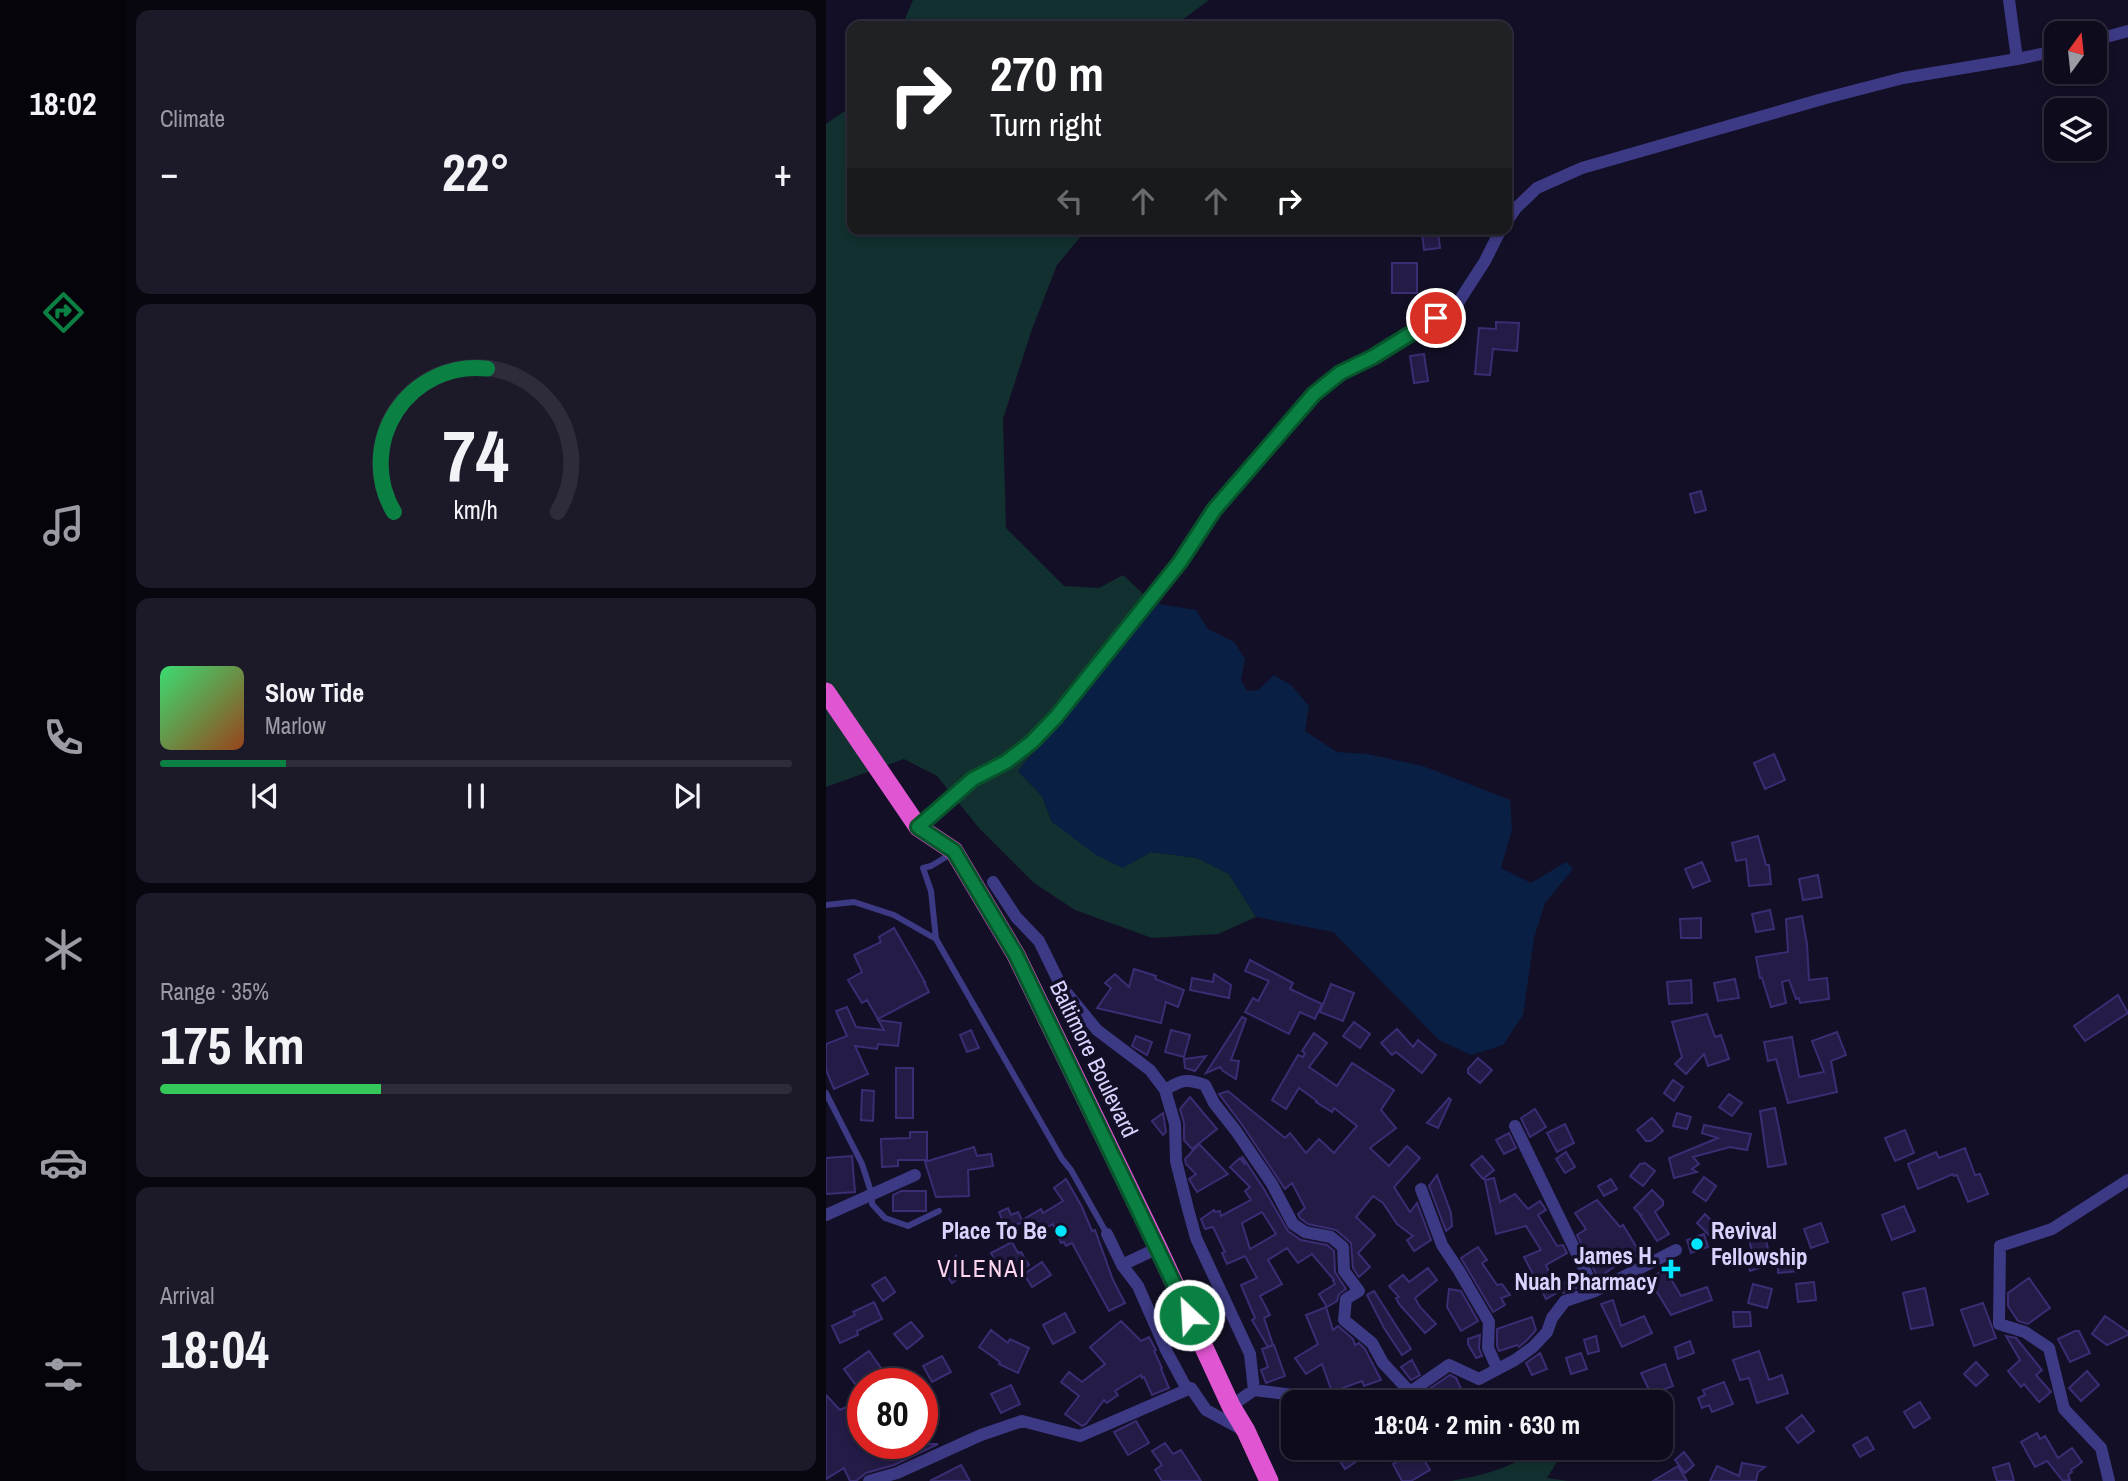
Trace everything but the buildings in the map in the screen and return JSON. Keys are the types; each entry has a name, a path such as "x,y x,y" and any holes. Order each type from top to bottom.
{"highway":[{"name":"Baltimore Boulevard","path":"826,692 918,827 954,851 1016,955 1269,1481"}],"street":[{"path":"2009,0 2017,59"},
{"path":"2107,37 2128,31"},
{"path":"1512,214 1537,188 1582,168 1903,78 2044,53"},
{"path":"918,827 973,779 1006,762 1032,742 1085,682 1180,562 1214,510 1314,394 1340,373 1373,357 1456,306 1485,261 1497,235"},
{"path":"993,882 1016,917 1039,942 1061,986 1097,1030 1150,1070 1165,1090 1175,1124 1176,1161 1196,1238 1250,1354 1254,1390"},
{"path":"1165,1090 1190,1079 1205,1084 1214,1103 1237,1131 1272,1184 1293,1224 1305,1232 1331,1237 1343,1247 1344,1271 1359,1291 1346,1299 1344,1320 1373,1343 1383,1363 1408,1390"},
{"path":"1516,1126 1595,1291"},
{"path":"826,1215 915,1175"},
{"path":"2109,1481 2101,1448 2064,1409 2049,1348 2025,1332 1999,1324 2000,1246 2052,1228 2128,1180"},
{"path":"1421,1189 1442,1245 1489,1322 1488,1348 1497,1368"},
{"path":"1107,1234 1122,1265 1138,1286 1167,1352 1187,1389 1191,1388 1206,1410 1246,1431"},
{"path":"1122,1265 1158,1248"},
{"path":"1413,1390 1449,1365 1479,1379 1515,1360 1547,1332 1552,1318 1565,1301 1595,1291 1676,1251"},
{"path":"869,1481 897,1473 981,1435 1022,1420 1080,1436 1191,1388"},
{"path":"1231,1406 1254,1390 1281,1393"}],"lane":[{"path":"954,851 939,862 923,868 930,891 936,939 1107,1234"},
{"path":"826,905 854,902 864,905 894,915 936,939"},
{"path":"826,1093 862,1164 872,1195 872,1204 885,1219 908,1226 939,1211"}],"green space":[{"path":"913,0 1209,0 1181,21 904,21"},
{"path":"847,109 847,235 1082,235 1057,265 1032,329 1003,419 1006,528 1064,586 1099,588 1123,575 1153,603 1129,629 1078,698 1018,771 1042,796 1052,822 1123,867 1151,852 1197,858 1229,874 1256,917 1218,934 1152,938 1075,910 1034,883 979,828 937,776 904,759 826,787 826,124"},
{"path":"1520,1460 1558,1460 1547,1478 1568,1481 1450,1481 1498,1469"}],"water":[{"path":"1153,603 1196,610 1208,629 1234,642 1245,659 1241,680 1247,691 1258,690 1274,675 1291,685 1309,706 1305,731 1337,752 1367,754 1423,766 1510,800 1512,829 1501,868 1531,883 1566,862 1573,869 1545,903 1534,938 1523,1015 1503,1045 1471,1055 1439,1040 1333,932 1256,917 1229,874 1197,858 1151,852 1123,868 1096,855 1052,822 1042,796 1018,771 1078,698 1129,629"}],"place":[{"name":"Place To Be","path":"1061,1231"},
{"name":"Revival Fellowship","path":"1697,1244"},
{"name":"James H. Nuah Pharmacy","path":"1671,1269"}],"district":[{"name":"VILENAI","path":"982,1269"}],"route":[{"path":"1189,1315 1016,955 954,851 918,827 973,779 1006,762 1032,742 1056,717 1180,562 1214,510 1314,394 1340,373 1373,357 1436,318"}]}
